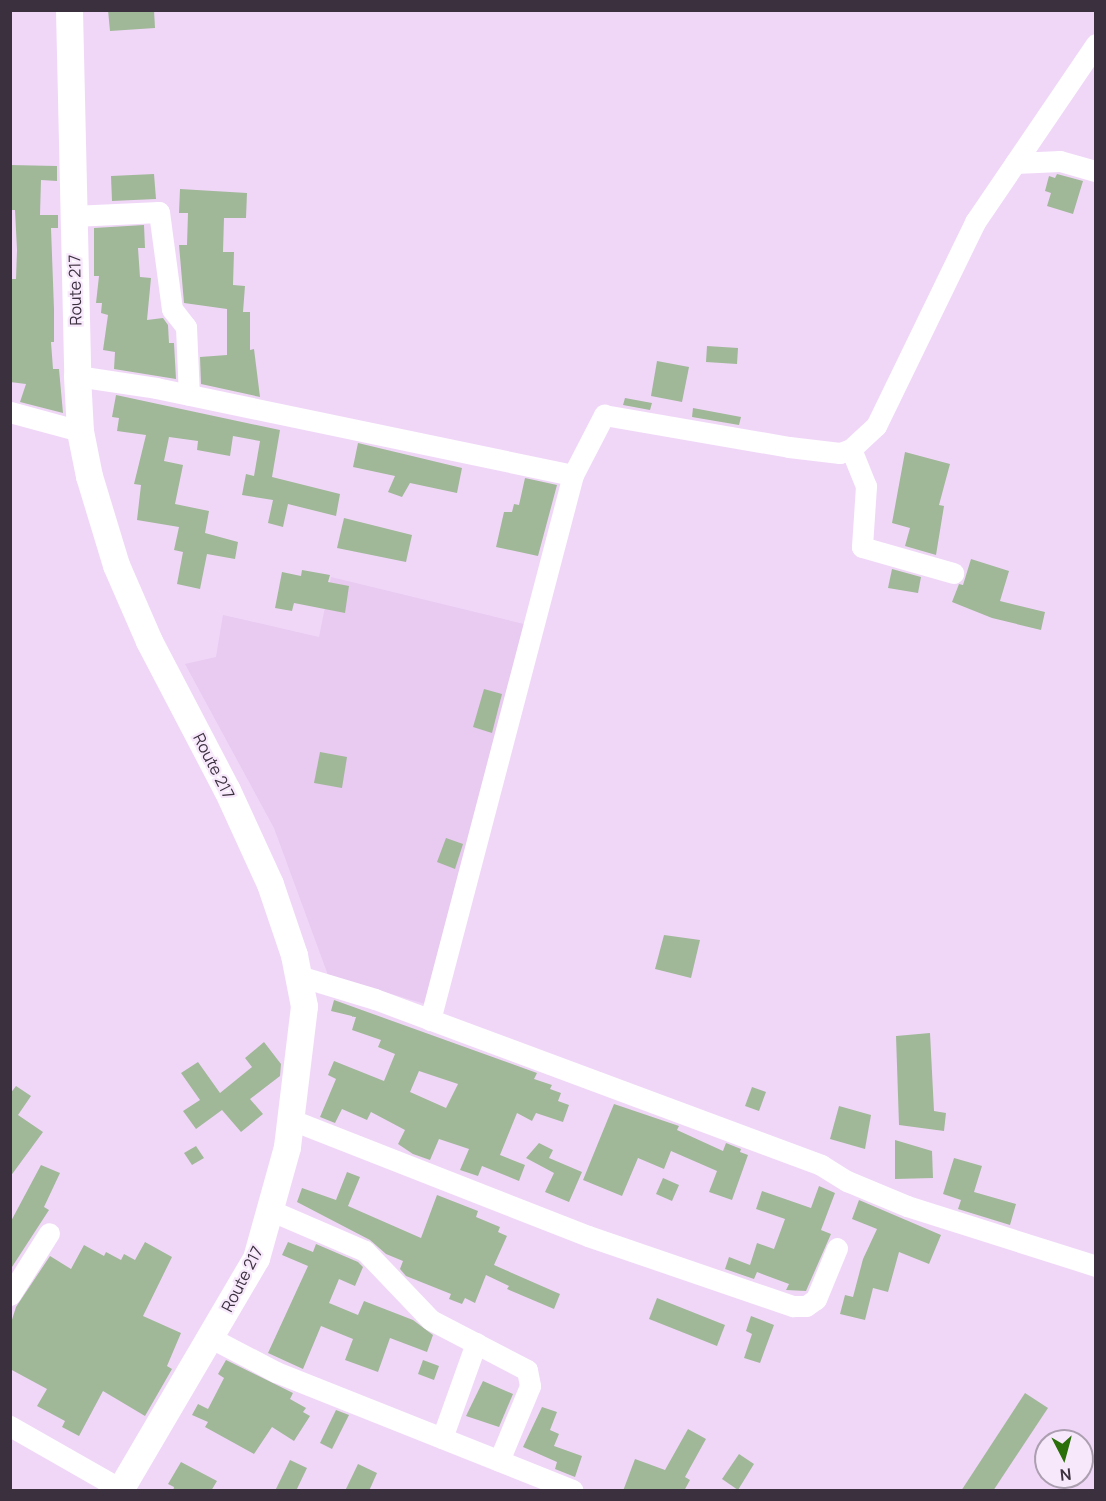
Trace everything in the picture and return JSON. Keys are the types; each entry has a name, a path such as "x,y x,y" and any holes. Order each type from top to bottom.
{"main road":[{"name":"Route 217","path":"69,10 80,431 116,565 149,641 252,844 282,916 299,976 302,1033 292,1120 272,1211 256,1258 121,1490"}],"street":[{"path":"430,1020 573,475 604,415 789,447 840,453 850,448 876,426 975,222 1095,44"},
{"path":"1015,163 1060,161 1095,171"},
{"path":"73,216 159,212 172,309 186,327 189,395"},
{"path":"77,376 189,395 573,475"},
{"path":"10,412 80,431"},
{"path":"850,448 866,486 862,547 953,573"},
{"path":"299,976 430,1020 821,1165 848,1181 907,1206 1095,1266"},
{"path":"292,1120 588,1236 793,1306 806,1306 816,1299 837,1248"},
{"path":"272,1211 364,1251 431,1320 527,1370 531,1377 499,1461"},
{"path":"12,1290 49,1233"},
{"path":"211,1338 276,1372 572,1491"},
{"path":"442,1438 476,1343"},
{"path":"10,1426 121,1490"}],"shaded area":[{"path":"331,577 528,625 425,1004 328,975 274,828 185,664 216,657 223,615 319,637"}],"building":[{"path":"108,10 154,10 155,28 110,31"},
{"path":"10,165 57,166 57,181 41,180 40,215 58,215 58,228 51,228 54,342 51,342 53,369 59,369 63,413 20,402 26,384 10,382 10,279 16,279 17,250 15,210 10,210"},
{"path":"154,174 156,199 112,201 111,176"},
{"path":"1057,174 1083,181 1073,214 1047,206 1051,193 1045,191 1049,176 1055,178"},
{"path":"180,189 247,193 246,218 224,218 223,252 234,252 233,285 245,286 243,312 250,312 250,350 254,349 260,397 201,384 200,357 227,355 227,309 184,303 179,245 187,245 188,213 179,213"},
{"path":"144,225 145,248 138,248 140,277 151,278 147,320 163,318 168,325 169,343 174,343 176,379 114,369 115,352 103,350 108,315 101,313 102,303 96,303 99,276 94,276 94,228"},
{"path":"707,346 738,348 737,364 706,362"},
{"path":"657,361 689,367 682,402 651,396"},
{"path":"116,395 280,430 272,477 340,494 336,516 288,504 283,527 268,523 273,500 242,495 246,474 254,476 260,441 233,436 230,456 197,450 198,441 169,437 164,461 183,465 175,504 209,511 205,533 238,542 235,559 207,554 200,589 177,584 183,552 174,550 179,527 137,520 141,485 134,484 146,435 117,431 119,418 112,417"},
{"path":"625,398 652,403 650,410 623,405"},
{"path":"693,408 741,417 739,425 692,417"},
{"path":"358,443 462,468 457,493 410,483 402,497 388,492 395,476 353,467"},
{"path":"905,452 950,464 939,505 944,506 936,555 905,546 910,528 892,523"},
{"path":"525,478 557,485 538,556 496,547 504,512 512,512 514,504 519,505"},
{"path":"344,518 412,535 406,562 337,548"},
{"path":"971,559 1009,571 1000,601 1045,612 1041,630 992,618 952,602 959,584 963,585"},
{"path":"892,569 921,577 918,593 888,588"},
{"path":"302,570 330,575 328,582 349,586 345,613 294,603 292,611 275,608 282,572 301,576"},
{"path":"484,689 502,694 492,733 473,727"},
{"path":"320,752 347,757 342,788 314,783"},
{"path":"446,838 463,844 455,869 437,862"},
{"path":"664,935 700,940 691,978 655,969"},
{"path":"334,1000 537,1073 534,1079 552,1085 550,1089 561,1093 558,1101 569,1105 563,1122 536,1113 532,1121 517,1113 500,1155 525,1165 519,1181 482,1166 478,1176 460,1170 469,1149 439,1139 430,1160 413,1154 398,1144 405,1130 371,1112 367,1120 342,1109 335,1123 320,1117 336,1079 328,1075 334,1061 384,1081 395,1054 378,1047 381,1040 352,1030 356,1017 331,1011","holes":["419,1071 458,1084 446,1108 410,1092"]},
{"path":"930,1033 934,1111 946,1113 944,1131 899,1125 896,1036"},
{"path":"264,1042 281,1064 280,1076 250,1099 263,1114 241,1132 222,1110 196,1129 183,1111 200,1100 181,1073 198,1062 220,1093 252,1067 245,1058"},
{"path":"16,1086 31,1096 18,1115 43,1132 10,1177 10,1094"},
{"path":"752,1087 766,1092 759,1111 745,1106"},
{"path":"614,1104 679,1126 677,1130 723,1151 726,1143 741,1149 740,1152 748,1155 732,1200 709,1192 717,1171 671,1151 664,1169 638,1158 622,1196 583,1180"},
{"path":"839,1106 871,1115 865,1149 830,1139"},
{"path":"895,1140 932,1151 933,1178 895,1179"},
{"path":"539,1143 553,1150 549,1158 582,1172 569,1202 545,1192 554,1173 526,1158"},
{"path":"196,1146 204,1158 192,1165 184,1153"},
{"path":"954,1158 982,1166 974,1192 1016,1204 1010,1225 958,1209 961,1200 943,1194"},
{"path":"41,1165 60,1173 44,1207 49,1210 10,1270 10,1223"},
{"path":"347,1172 360,1177 348,1206 421,1238 437,1195 478,1211 476,1217 500,1227 498,1232 507,1236 494,1265 560,1294 554,1309 507,1289 509,1286 486,1275 475,1303 465,1298 462,1304 449,1299 451,1294 406,1276 400,1269 403,1261 386,1254 370,1240 297,1202 302,1188 336,1200"},
{"path":"663,1178 679,1185 672,1201 656,1194"},
{"path":"819,1186 835,1193 821,1230 831,1234 806,1291 786,1290 789,1284 757,1272 754,1279 725,1269 729,1257 750,1265 757,1243 774,1249 785,1219 756,1209 762,1191 811,1208"},
{"path":"859,1200 941,1235 929,1264 899,1252 888,1292 873,1288 865,1320 840,1314 845,1295 853,1297 863,1259 877,1229 852,1219"},
{"path":"145,1242 172,1257 143,1316 181,1333 167,1366 172,1369 145,1416 103,1391 79,1436 62,1427 65,1421 37,1406 47,1389 10,1369 10,1326 16,1307 50,1256 71,1269 84,1245 104,1256 106,1252 121,1260 124,1254 135,1260"},
{"path":"288,1242 313,1252 316,1244 358,1262 363,1267 355,1286 339,1279 329,1303 358,1315 364,1301 413,1320 433,1335 427,1352 390,1338 378,1372 345,1360 353,1339 321,1326 303,1369 268,1353 308,1266 282,1255"},
{"path":"657,1298 725,1325 717,1346 649,1319"},
{"path":"751,1316 774,1325 760,1363 744,1358 752,1334 746,1331"},
{"path":"226,1360 293,1393 290,1399 306,1408 303,1412 310,1416 294,1441 272,1427 254,1454 205,1427 208,1422 192,1415 198,1404 208,1409 224,1378 218,1374"},
{"path":"423,1360 439,1366 434,1380 418,1374"},
{"path":"483,1381 513,1394 499,1427 466,1416"},
{"path":"1025,1393 1048,1408 993,1491 961,1491"},
{"path":"542,1407 557,1412 550,1430 559,1434 554,1446 582,1456 575,1477 555,1469 557,1462 523,1447"},
{"path":"336,1410 349,1415 332,1449 320,1443"},
{"path":"688,1429 706,1439 685,1477 690,1480 684,1491 623,1491 635,1459 665,1470"},
{"path":"739,1454 754,1464 738,1490 722,1479"},
{"path":"290,1460 307,1468 296,1491 275,1491"},
{"path":"181,1462 217,1481 211,1491 173,1491 174,1487 168,1484"},
{"path":"358,1464 377,1473 369,1491 345,1491"}]}
